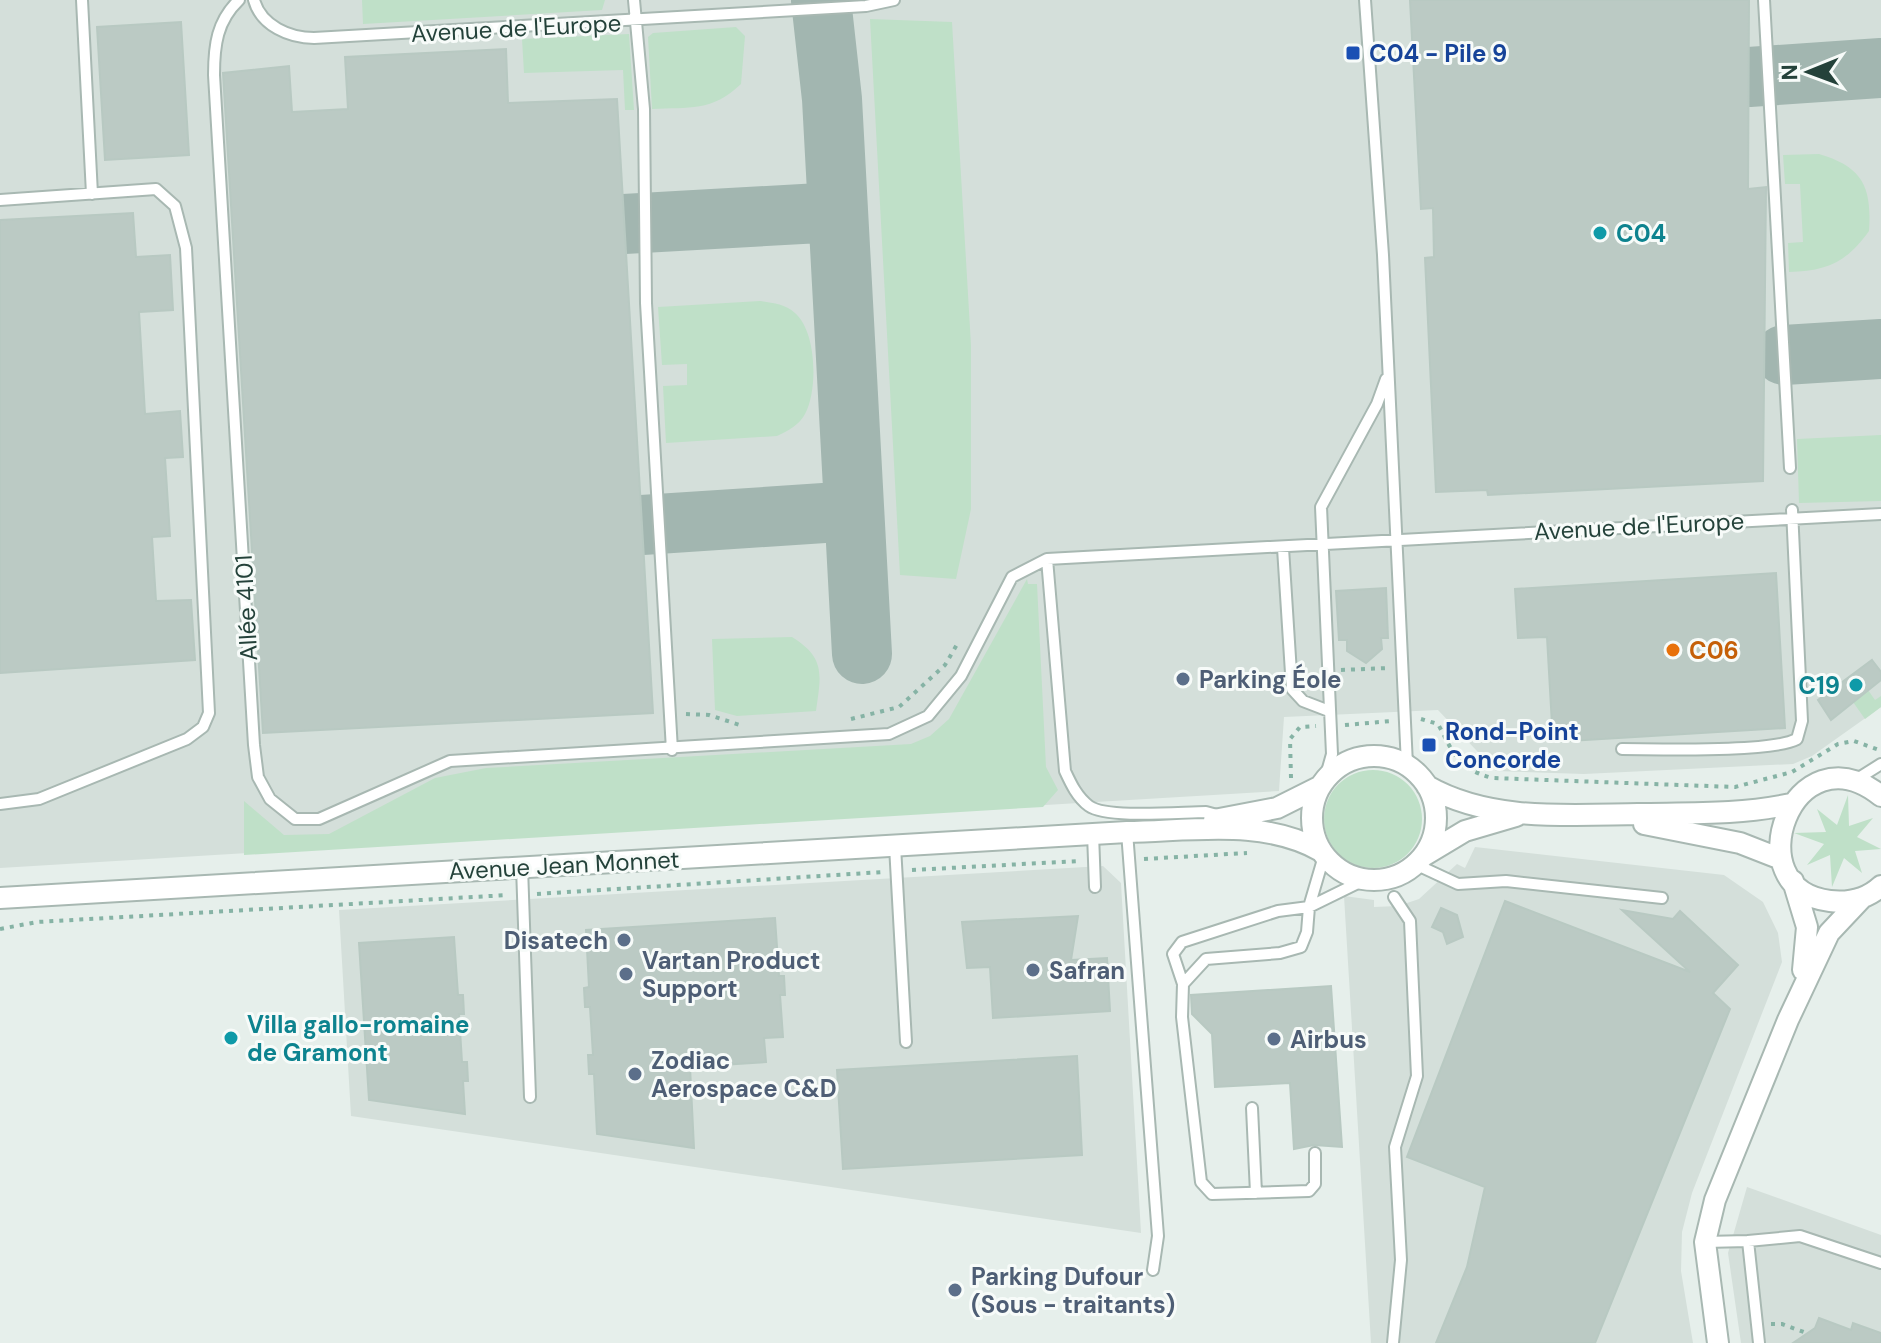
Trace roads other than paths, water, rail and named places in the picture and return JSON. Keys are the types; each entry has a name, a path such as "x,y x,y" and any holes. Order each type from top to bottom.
{"street":[{"path":"1524,815 1485,823 1390,878 1364,880 1335,867 1323,853 1312,826 1322,783 1339,767 1364,757 1391,758 1407,765 1427,786 1473,805 1524,815 1749,812 1791,804"},
{"path":"1788,1020 1808,943 1804,910 1781,859 1778,840 1782,821 1791,804 1819,783 1854,781 1881,796"},
{"name":"Avenue Jean Monnet","path":"1127,832 1227,818 1291,804 1322,783"},
{"path":"1418,861 1435,831 1436,816 1427,786"},
{"path":"1592,815 1717,837 1781,859"},
{"name":"Avenue Jean Monnet","path":"0,898 1127,832 1267,831 1291,835 1323,853"},
{"path":"1793,881 1824,901 1843,902 1875,891"},
{"path":"1718,1343 1705,1242 1715,1200 1788,1020 1829,933 1875,891"}],"lane":[{"path":"82,0 92,194"},
{"name":"Allée 4101","path":"239,0 226,12 217,32 214,75 254,745 258,777 270,799 295,819 319,819 450,761 672,750 889,734 928,716 961,676 1012,577 1047,559"},
{"name":"Avenue de l'Europe","path":"254,0 263,18 298,38 638,22 892,1"},
{"path":"634,0 644,109 646,303 672,750"},
{"path":"1365,0 1389,369 1407,765"},
{"path":"1764,0 1790,468"},
{"path":"0,200 156,189 175,206 186,248 209,713 203,727 187,739 39,799 0,804"},
{"path":"1322,783 1332,754 1321,507 1377,404 1389,369"},
{"name":"Avenue de l'Europe","path":"1047,559 1397,542 1792,515 1881,514"},
{"path":"1622,749 1688,750 1777,745 1797,739 1802,721 1792,515"},
{"path":"1283,548 1292,689 1303,701 1329,711"},
{"path":"1047,559 1065,771 1077,794 1091,808 1110,812 1206,812 1227,818"},
{"path":"1854,781 1881,764"},
{"path":"1127,832 1158,1236 1153,1270"},
{"path":"1093,834 1095,887"},
{"path":"895,846 906,1042"},
{"path":"1183,984 1206,959 1280,953 1301,947 1307,932 1309,907 1323,853"},
{"path":"1418,861 1458,884 1506,881 1662,898"},
{"path":"522,867 530,1097"},
{"path":"1315,1153 1313,1188 1212,1194 1201,1182 1182,1017 1183,984 1173,954 1182,942 1278,911 1309,907 1364,880"},
{"path":"1393,1343 1401,1260 1395,1147 1417,1076 1410,921 1394,897"},
{"path":"1252,1108 1256,1193"},
{"path":"1705,1242 1800,1236 1881,1263"},
{"path":"1748,1241 1759,1343"}],"place":[{"name":"C04 - Pile 9","path":"1353,53"},
{"name":"C04","path":"1600,233"},
{"name":"C06","path":"1673,650"},
{"name":"Parking Éole","path":"1183,679"},
{"name":"C19","path":"1856,685"},
{"name":"Rond-Point Concorde","path":"1429,745"},
{"name":"Disatech","path":"624,940"},
{"name":"Safran","path":"1033,970"},
{"name":"Vartan Product Support","path":"626,974"},
{"name":"Villa gallo-romaine de Gramont","path":"231,1038"},
{"name":"Airbus","path":"1274,1039"},
{"name":"Zodiac Aerospace C&D","path":"635,1074"},
{"name":"Parking Dufour (Sous - traitants)","path":"955,1290"}]}
